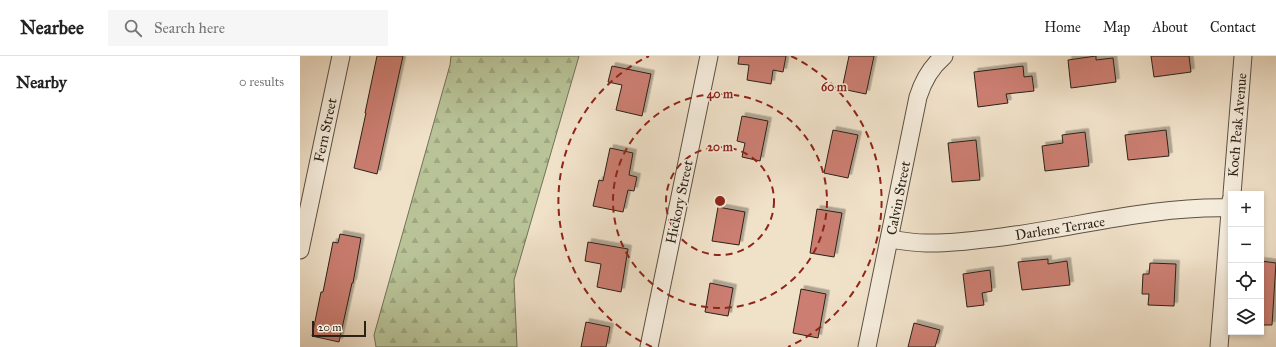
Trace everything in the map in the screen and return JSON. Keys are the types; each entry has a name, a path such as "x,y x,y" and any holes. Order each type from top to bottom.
{"street":[{"name":"Fern Street","path":"300,250 305,202 341,56"},
{"name":"Hickory Street","path":"649,347 709,56"},
{"name":"Calvin Street","path":"867,347 920,89 930,71 944,56"},
{"name":"Koch Peak Avenue","path":"1232,191 1243,56"},
{"name":"Darlene Terrace","path":"890,240 927,243 970,241 1162,211 1203,207 1228,202"},
{"name":"Koch Peak Avenue","path":"1219,347 1229,227"}],"green space":[{"path":"451,56 579,56 514,280 517,347 376,347 374,335 450,65"}],"building":[{"path":"377,56 403,56 377,174 354,168"},
{"path":"739,56 786,56 783,72 773,70 771,84 747,80 749,65 738,64"},
{"path":"849,56 874,56 866,94 842,89"},
{"path":"1096,56 1096,60 1113,58 1116,82 1071,88 1068,60"},
{"path":"1151,56 1189,56 1191,72 1154,77"},
{"path":"612,66 651,74 642,116 616,110 622,85 608,82"},
{"path":"1023,66 1024,77 1032,76 1034,91 1006,94 1008,103 978,107 974,72"},
{"path":"742,116 768,121 760,161 742,157 745,143 737,141"},
{"path":"833,130 858,135 848,178 824,173"},
{"path":"1166,130 1169,156 1128,160 1125,135"},
{"path":"1085,132 1089,166 1045,171 1042,146 1063,143 1062,135"},
{"path":"976,140 980,180 952,182 948,143"},
{"path":"610,148 633,153 629,175 637,177 634,191 628,190 623,212 593,206 599,180 603,181"},
{"path":"718,207 745,212 739,245 712,241"},
{"path":"817,209 842,213 834,257 810,253"},
{"path":"340,234 361,238 353,283 339,342 312,336 333,242 338,243"},
{"path":"588,242 628,249 621,292 597,287 601,264 585,261"},
{"path":"1048,259 1048,264 1067,261 1070,285 1022,290 1018,262"},
{"path":"1264,261 1276,263 1272,325 1264,325"},
{"path":"1150,263 1176,264 1174,306 1148,305 1149,294 1142,294 1143,274 1149,274"},
{"path":"990,270 992,291 982,293 984,305 967,307 963,274"},
{"path":"710,283 733,288 728,316 705,312"},
{"path":"801,289 826,294 818,338 793,333"},
{"path":"586,322 610,327 606,347 581,347"},
{"path":"914,323 940,330 935,347 908,347"}]}
